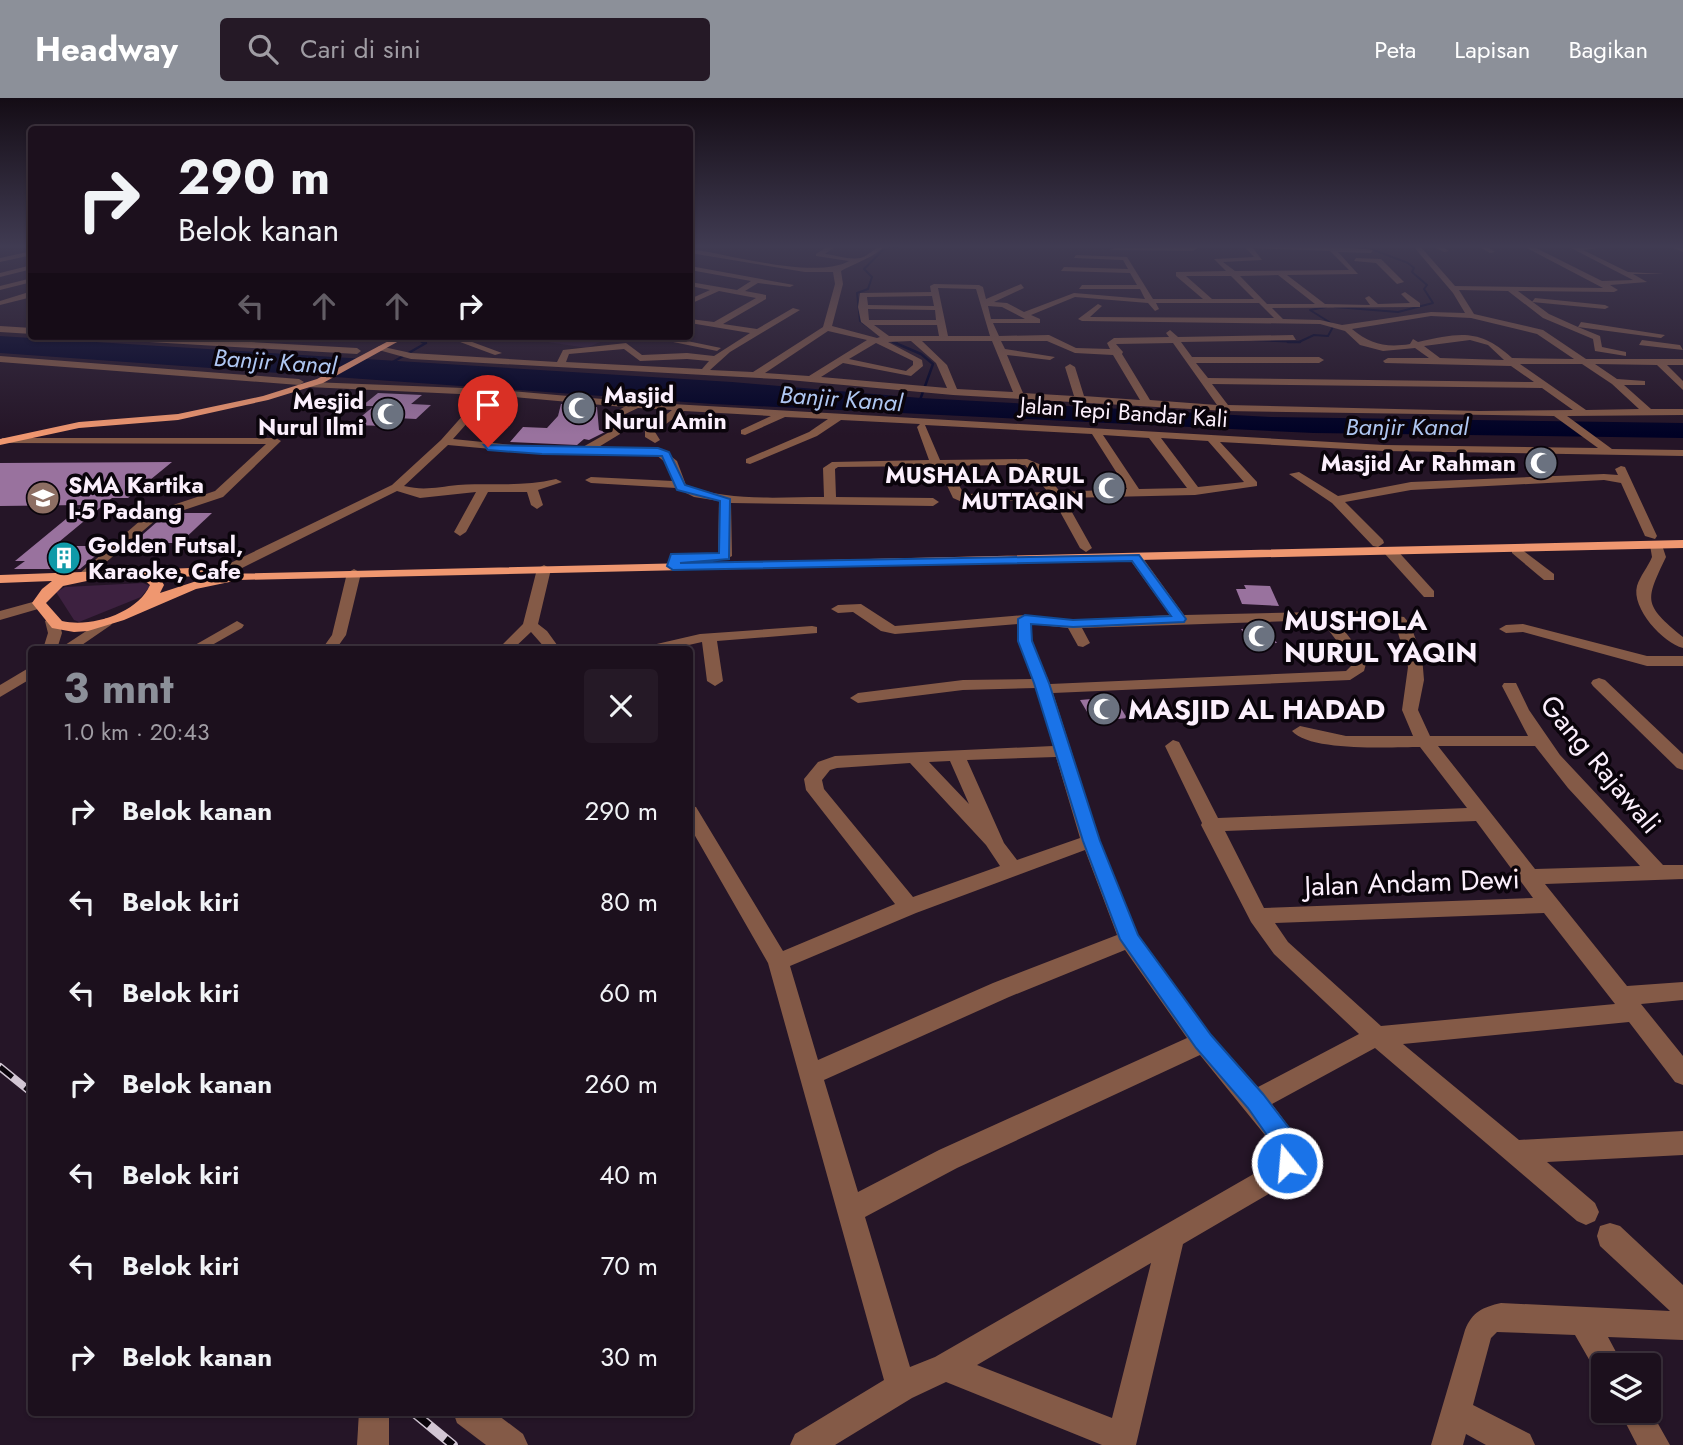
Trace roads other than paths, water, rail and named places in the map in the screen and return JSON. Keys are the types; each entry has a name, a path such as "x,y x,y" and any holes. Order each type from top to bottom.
{"main road":[{"path":"213,409 308,382 356,352 382,340"},
{"path":"3,441 79,425 155,420 213,409 308,382 396,340"},
{"path":"2,578 28,591 51,621 61,626 80,627 106,622 221,574 932,556 1086,548 1277,549 1537,545 1653,541 1683,536"},
{"path":"1653,541 1683,544"},
{"path":"1384,547 1517,550 1537,545"},
{"path":"2,578 544,569 674,562 725,556 1135,557 1277,549"},
{"path":"142,606 152,597 157,585 145,575"},
{"path":"39,604 50,588 81,576"}],"street":[{"path":"731,309 738,310"},
{"path":"755,375 827,328 832,309"},
{"path":"842,360 908,374 918,366 917,360 883,339 865,322 862,309"},
{"path":"939,309 944,339"},
{"path":"985,309 1020,397"},
{"path":"988,321 1039,323 1013,309"},
{"path":"1025,314 1038,309"},
{"path":"1094,309 1082,319 1327,323 1344,328 1366,346 1377,350 1395,351 1413,342 1448,337 1490,341 1510,362 1584,413"},
{"path":"1154,309 1225,408"},
{"path":"1269,309 1281,321"},
{"path":"1466,309 1471,316"},
{"path":"1535,309 1597,338 1680,348"},
{"path":"1566,309 1567,314"},
{"path":"715,325 738,310"},
{"path":"702,373 714,359 727,350 796,310"},
{"path":"1538,311 1609,318"},
{"path":"1344,328 1347,325 1413,319 1429,314 1471,316 1540,332 1615,382 1648,412"},
{"path":"1451,316 1460,320 1461,330"},
{"path":"693,321 759,332"},
{"path":"865,322 940,323"},
{"path":"1560,322 1661,335"},
{"path":"827,328 883,339 1049,338 1063,349 1118,352"},
{"path":"0,330 28,330"},
{"path":"1448,337 1440,332 1461,330 1475,334"},
{"path":"1147,404 1111,343 1117,339 1293,338"},
{"path":"1597,338 1598,349 1608,352 1683,362"},
{"path":"811,379 883,339"},
{"path":"913,339 944,364 951,377 951,392"},
{"path":"161,340 178,340"},
{"path":"194,340 356,352"},
{"path":"236,345 249,340"},
{"path":"460,340 498,353"},
{"path":"469,343 477,340"},
{"path":"671,340 727,350"},
{"path":"1413,342 1438,361"},
{"path":"559,366 566,352 625,346 640,358 687,356 714,359"},
{"path":"376,350 407,355 559,366 755,375 1020,397 1225,408 1479,414 1683,412"},
{"path":"1003,352 1051,357"},
{"path":"1608,352 1619,360"},
{"name":"Jalan Tepi Bandar Kali","path":"0,359 281,382 489,392 637,405 871,418 1155,439 1212,439 1384,448 1683,453"},
{"path":"1188,359 1319,360"},
{"path":"1388,361 1660,360 1683,387"},
{"path":"1008,366 1041,364"},
{"path":"1070,367 1080,399"},
{"path":"1205,380 1547,385"},
{"path":"267,393 281,382"},
{"path":"1615,382 1642,383"},
{"path":"1671,386 1683,387"},
{"path":"221,574 396,487 489,392"},
{"path":"1463,399 1479,414"},
{"path":"582,452 616,432 614,416 637,405"},
{"path":"655,440 649,435 650,431 683,407"},
{"path":"745,432 784,413"},
{"path":"1556,413 1609,452 1627,480 1659,557 1644,587 1646,605 1655,620 1683,644"},
{"path":"750,461 813,434 838,417"},
{"path":"871,418 890,426 1098,435 1136,494"},
{"path":"922,427 936,464"},
{"path":"445,437 524,450 663,453 671,461 678,485"},
{"path":"1155,439 1195,491"},
{"path":"948,477 957,495 962,498 1136,494 1253,484 1212,439"},
{"path":"3,441 276,441 219,494 153,516 81,576"},
{"path":"830,500 831,466 1031,463 1057,496 1086,548"},
{"path":"1295,474 1336,500 1429,594"},
{"path":"1336,500 1423,485 1604,477 1627,480"},
{"path":"590,480 678,485 698,494 725,499 933,502"},
{"path":"396,487 415,494 532,488 556,482"},
{"path":"532,488 537,505"},
{"path":"460,532 484,489"},
{"path":"725,499 725,556"},
{"path":"1517,550 1549,577"},
{"path":"1135,557 1180,619"},
{"path":"508,646 530,625 544,569"},
{"path":"331,646 339,635 354,573"},
{"path":"0,617 39,604"},
{"path":"838,609 856,607 886,628 895,630 1025,619 1073,624 1325,615 1391,618 1403,624 1416,666 1408,707 1413,724 1530,877"},
{"path":"858,698 963,685 1043,686 1350,676 1359,668 1359,660 1325,615"},
{"path":"806,1445 901,1387 945,1367 1171,1237 1280,1173 1287,1163 1284,1141 1255,1101 1203,1042 1129,939 1091,841 1043,686 1025,641 1025,619"},
{"path":"51,621 55,633 51,646"},
{"path":"70,646 106,622"},
{"path":"1073,624 1083,643"},
{"path":"200,646 237,625"},
{"path":"530,625 542,634 551,646"},
{"path":"1506,628 1523,628 1647,661 1683,661"},
{"path":"667,646 709,637 812,629"},
{"path":"709,637 715,681"},
{"path":"0,692 28,674"},
{"path":"1599,683 1683,764"},
{"name":"Gang Rajawali","path":"1510,686 1525,721 1539,741 1658,873"},
{"path":"1300,731 1341,743 1539,741"},
{"path":"1173,746 1210,825 1258,916 1281,948 1377,1036 1586,1212"},
{"path":"909,907 813,785 817,772 835,762 1063,751"},
{"path":"956,755 996,846"},
{"path":"914,757 996,846 1012,868"},
{"path":"1210,825 1480,814"},
{"path":"693,817 778,962 783,987 812,1074 901,1387"},
{"path":"778,962 909,907 1091,841"},
{"name":"Jalan Andam Dewi","path":"1530,877 1683,872"},
{"name":"Jalan Andam Dewi","path":"1530,877 1549,905"},
{"path":"1549,905 1683,1074"},
{"name":"Jalan Andam Dewi","path":"1258,916 1549,905"},
{"path":"812,1074 1001,990 1129,939"},
{"path":"1255,1101 1377,1036 1629,1004 1683,991"},
{"path":"851,1210 948,1159 1203,1042"},
{"path":"1515,1152 1683,1143"},
{"path":"1610,1236 1683,1304"},
{"path":"945,1367 1123,1438 1171,1237"},
{"path":"1447,1445 1479,1330 1489,1320 1501,1317 1582,1319 1683,1326"},
{"path":"1582,1319 1601,1353"},
{"path":"1456,1413 1519,1445"},
{"path":"373,1445 374,1416"},
{"path":"473,1416 512,1445"},
{"path":"1641,1423 1654,1445"}],"water":[{"name":"Banjir Kanal","path":"0,336 28,338 28,340 64,340 732,382 921,398 1271,417 1683,423 1683,438 1314,433 713,404 0,353"}],"waterway":[{"path":"859,309 860,321 881,336"},
{"path":"1299,342 1314,335 1328,336 1334,325 1310,310 1316,309"},
{"path":"1358,309 1398,312 1410,309"},
{"path":"418,340 424,342"},
{"path":"889,340 897,343"},
{"path":"1253,340 1299,342"},
{"path":"391,363 426,343 424,342"},
{"path":"893,342 921,354 933,364 920,400"},
{"path":"1288,342 1299,342"}],"railway":[{"path":"0,1067 28,1090"},
{"path":"418,1416 453,1445"}],"place":[{"name":"Masjid Nurul Amin","path":"579,408"},
{"name":"Mesjid Nurul Ilmi","path":"388,414"},
{"name":"Masjid Ar Rahman","path":"1541,463"},
{"name":"MUSHALA DARUL MUTTAQIN","path":"1109,488"},
{"name":"SMA Kartika I-5 Padang","path":"43,498"},
{"name":"Golden Futsal, Karaoke, Cafe","path":"64,558"},
{"name":"MUSHOLA NURUL YAQIN","path":"1259,636"},
{"name":"MASJID AL HADAD","path":"1104,709"}]}
